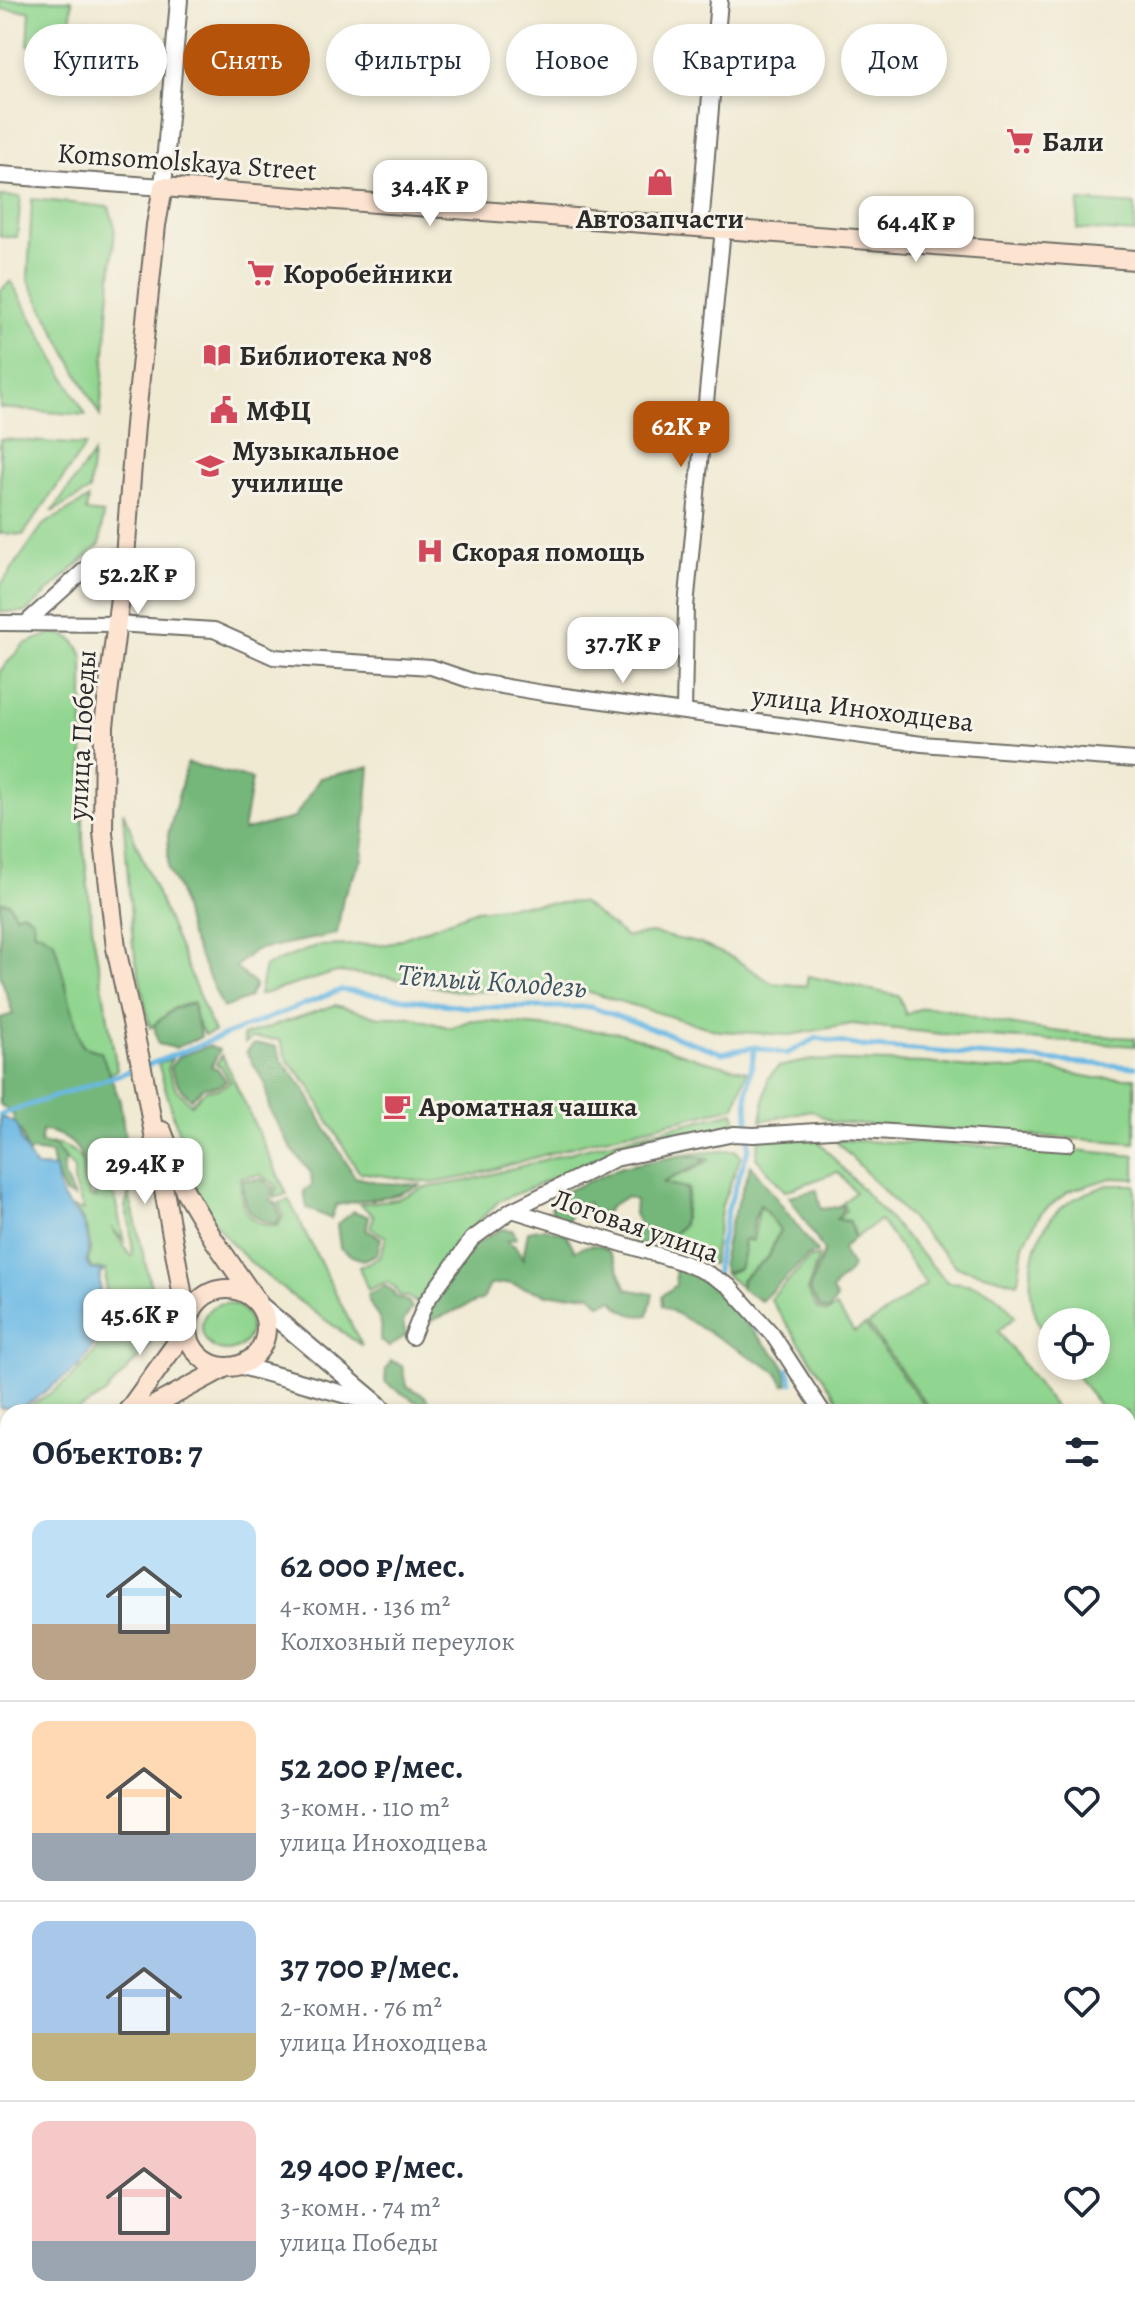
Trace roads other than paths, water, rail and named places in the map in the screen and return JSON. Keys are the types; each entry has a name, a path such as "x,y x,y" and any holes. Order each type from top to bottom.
{"main road":[{"name":"Komsomolskaya Street","path":"163,187 1135,260"},
{"name":"улица Победы","path":"163,187 149,287 125,557 104,726 103,833 116,948 144,1078 188,1326"},
{"path":"144,1078 185,1191 214,1240 258,1303 266,1328 264,1341 249,1360 158,1404"},
{"path":"232,1366 214,1364 203,1359 195,1350 189,1339 191,1313 197,1301 221,1289 235,1289 258,1303"},
{"path":"133,1404 188,1326"}],"street":[{"name":"улица Победы","path":"163,187 179,0"},
{"path":"700,227 719,0"},
{"name":"Komsomolskaya Street","path":"0,175 163,187"},
{"path":"684,712 686,606 723,229"},
{"path":"27,622 100,556 125,557"},
{"name":"улица Иноходцева","path":"0,623 115,624 214,630 274,657 431,667 472,681 922,744 1135,760"},
{"path":"412,1337 426,1302 472,1239 512,1210 615,1159 734,1134 847,1129 1067,1144"},
{"name":"Логовая улица","path":"512,1210 684,1263 729,1286 772,1334 818,1404"},
{"path":"258,1303 376,1404"},
{"path":"232,1366 367,1404"}],"water":[{"path":"0,1118 4,1118 17,1124 21,1141 35,1167 55,1168 62,1195 84,1228 88,1246 86,1261 90,1269 104,1271 100,1275 99,1337 79,1366 26,1404 0,1404"}],"waterway":[{"name":"Тёплый Колодезь","path":"145,1066 341,990 465,1007 591,1007 722,1053 755,1047 786,1054 817,1038 860,1046 1135,1067"},
{"path":"717,1274 728,1209 749,1147 747,1092 755,1047"},
{"name":"Тёплый Колодезь","path":"0,1115 136,1069"},
{"path":"717,1284 761,1332"},
{"path":"788,1369 792,1383"}],"place":[{"name":"Бали","path":"1020,141"},
{"name":"Автозапчасти","path":"660,182"},
{"name":"Коробейники","path":"261,273"},
{"name":"Библиотека №8","path":"217,355"},
{"name":"МФЦ","path":"224,410"},
{"name":"Музыкальное училище","path":"210,466"},
{"name":"Скорая помощь","path":"430,551"},
{"name":"Ароматная чашка","path":"397,1106"}]}
